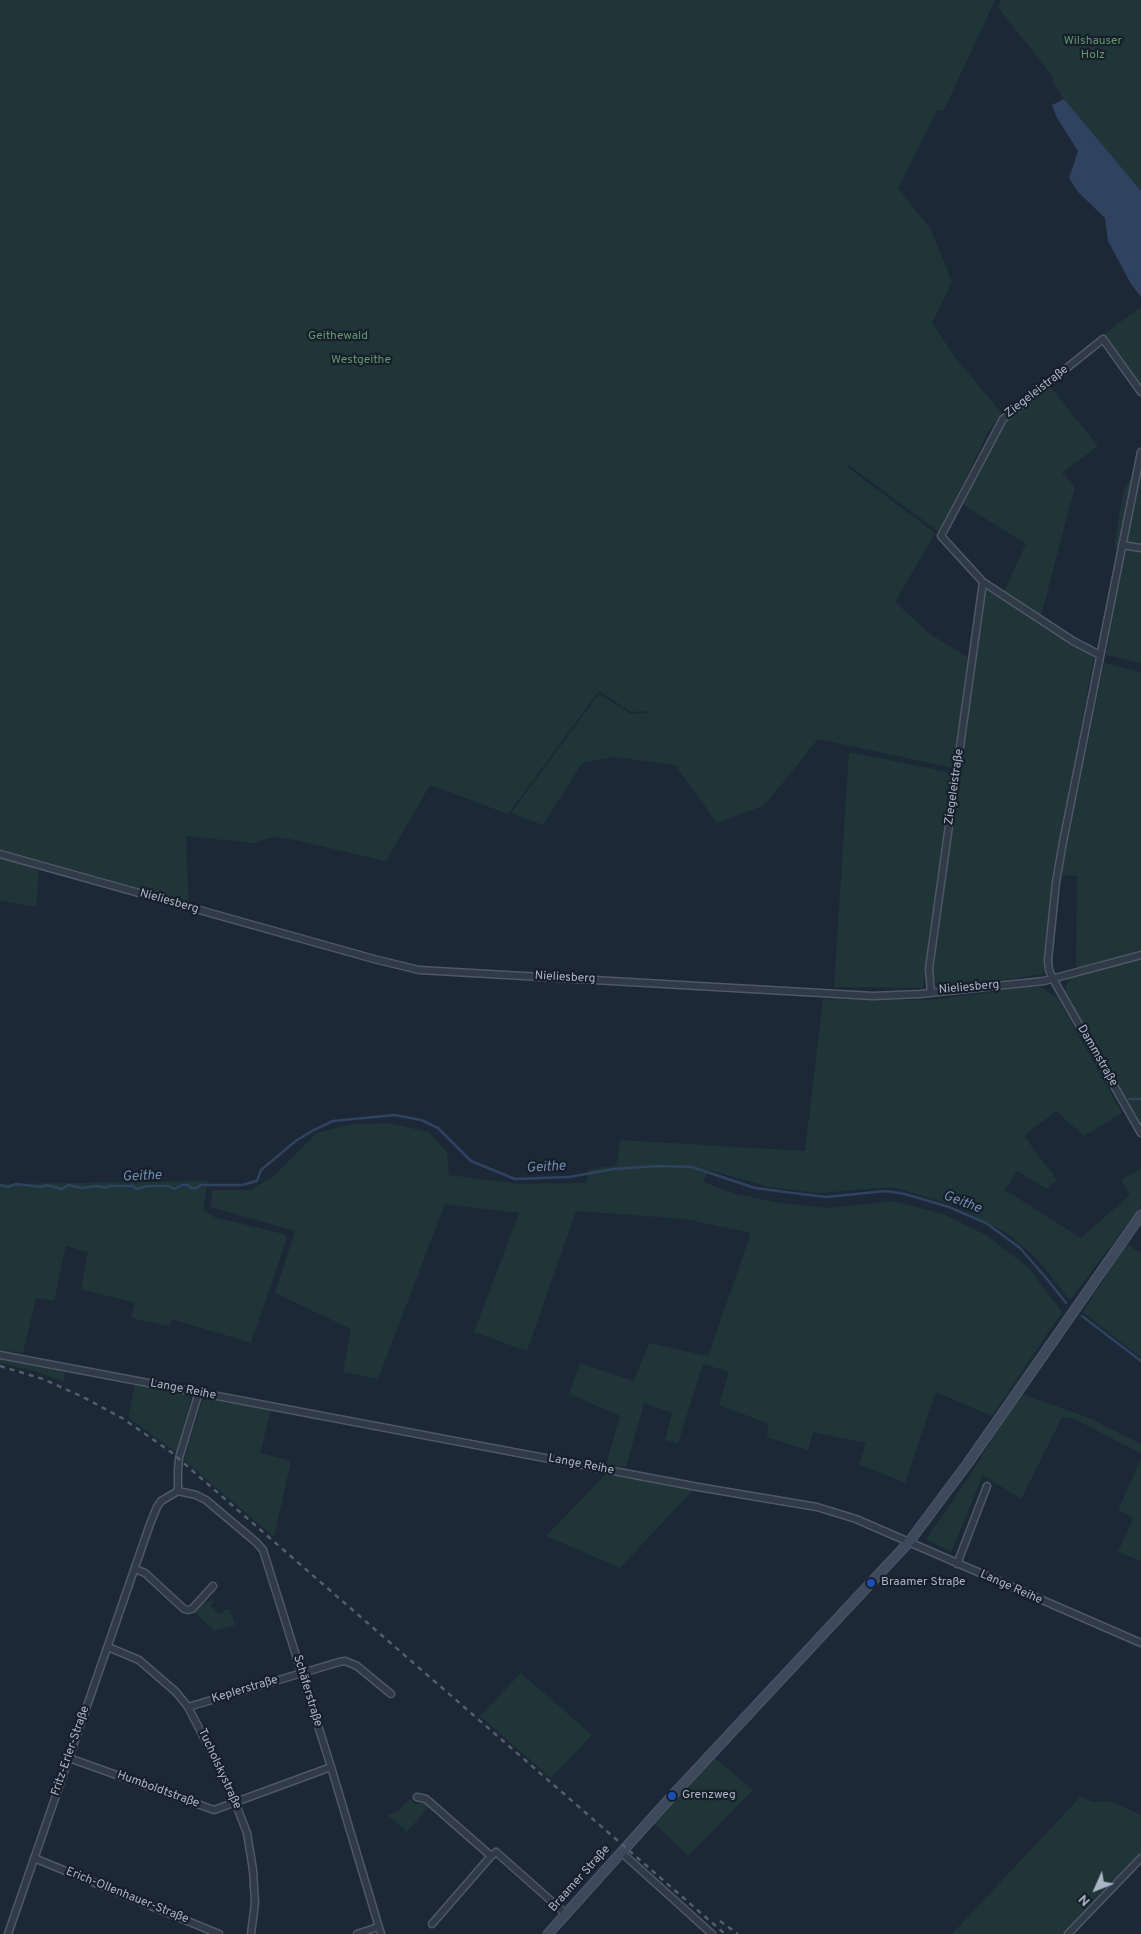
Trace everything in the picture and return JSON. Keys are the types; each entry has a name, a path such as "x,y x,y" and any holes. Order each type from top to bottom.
{"street":[{"name":"Ziegeleistraße","path":"1100,655 1073,641 984,582 941,536 1003,419 1103,339 1141,392"},
{"path":"1053,979 1049,970 1048,960 1056,882 1141,452"},
{"path":"1122,545 1141,548"},
{"name":"Ziegeleistraße","path":"931,992 929,968 984,582"},
{"name":"Nieliesberg","path":"0,854 365,957 419,970 873,996 920,994 1053,979 1141,955"},
{"name":"Dammstraße","path":"1053,979 1141,1133"},
{"name":"Braamer Straße","path":"548,1934 621,1852 908,1542 962,1470 1141,1215"},
{"name":"Lange Reihe","path":"0,1355 698,1487 817,1507 856,1519 1141,1643"},
{"path":"178,1491 179,1458 199,1392"},
{"path":"957,1564 987,1486"},
{"name":"Fritz-Erler-Straße","path":"8,1934 157,1508 167,1496 178,1491"},
{"name":"Schäferstraße","path":"178,1491 196,1495 206,1500 263,1550 381,1934"},
{"path":"135,1569 145,1573 184,1609 188,1610 192,1609 213,1586"},
{"name":"Tucholskystraße","path":"108,1647 140,1660 176,1692 188,1707 235,1802 247,1833 253,1870 255,1903 251,1934"},
{"name":"Keplerstraße","path":"188,1707 301,1672 345,1661 357,1666 391,1694"},
{"name":"Humboldtstraße","path":"69,1758 214,1810 331,1767"},
{"path":"418,1797 426,1799 491,1856"},
{"path":"432,1924 496,1852 566,1914"},
{"path":"621,1852 712,1934"},
{"name":"Erich-Ollenhauer-Straße","path":"34,1858 219,1934"},
{"path":"1068,1934 1141,1858"},
{"path":"357,1934 378,1926"}],"green space":[{"name":"Westgeithe","path":"0,0 995,0 944,110 937,110 898,188 931,230 952,282 932,323 955,357 1002,414 988,432 939,532 849,465 847,467 935,533 895,602 930,634 969,658 953,768 818,739 765,805 717,823 675,765 614,757 582,763 543,825 511,813 599,694 631,714 647,713 645,711 631,712 599,691 508,814 430,785 386,861 290,839 273,837 258,843 252,843 186,836 189,908 24,862 23,865 39,870 36,907 0,901"},
{"name":"Wilshauser Holz","path":"1001,0 1141,0 1141,191 1064,99 1055,86 1052,76 998,7"},
{"path":"1141,307 1141,388 1102,335"},
{"path":"1048,384 1098,446 1062,473 1075,486 1041,616 1004,591 1026,544 962,504 1006,418"},
{"path":"1141,458 1141,663 1106,655 1125,550 1114,548 1122,499 1125,487 1135,473"},
{"path":"986,587 1094,657 1052,876 1043,974 949,988 938,987 932,975"},
{"path":"1104,663 1141,672 1141,1126 1065,992 1068,979 1119,964 1115,958 1076,969 1077,876 1061,875"},
{"path":"849,752 953,773 923,988 834,987"},
{"path":"1038,986 1057,997 1122,1113 1084,1136 1056,1111 1024,1136 1057,1180 1047,1189 1017,1171 1005,1190 1081,1238 1130,1195 1121,1180 1141,1168 1141,1206 1070,1300 1037,1259 1008,1234 957,1206 892,1187 819,1193 769,1187 709,1170 703,1182 736,1194 781,1203 829,1208 894,1201 943,1214 986,1235 1028,1267 1062,1312 992,1416 936,1392 905,1483 859,1464 866,1443 813,1432 808,1450 766,1437 769,1424 719,1405 729,1372 703,1364 678,1443 665,1440 672,1413 644,1403 626,1467 606,1464 620,1416 569,1394 580,1363 634,1381 649,1343 708,1356 751,1233 685,1219 576,1211 527,1351 474,1332 519,1213 445,1204 378,1379 343,1372 351,1329 275,1293 295,1231 211,1207 212,1190 250,1190 275,1175 317,1133 350,1124 389,1123 428,1132 447,1152 449,1175 520,1184 586,1183 589,1170 617,1165 620,1140 805,1151 823,999 930,1000"},
{"path":"208,1181 203,1209 214,1217 283,1234 287,1238 251,1343 172,1319 169,1326 131,1318 135,1303 81,1289 88,1252 66,1246 54,1301 36,1298 23,1353 0,1350 0,1184"},
{"path":"1126,1244 1141,1253 1141,1358 1083,1312"},
{"path":"0,1358 65,1371 64,1382 34,1371 0,1363"},
{"path":"135,1384 189,1395 191,1398 177,1453 128,1417"},
{"path":"1021,1394 1090,1418 1141,1444 1141,1454 1075,1419 1062,1417 1021,1499 983,1475 951,1552 926,1539 973,1471 1014,1402"},
{"path":"207,1399 271,1410 260,1453 291,1461 274,1537 184,1460 202,1401"},
{"path":"1141,1459 1141,1561 1118,1552 1133,1518 1118,1510"},
{"path":"606,1474 694,1489 620,1568 546,1536"},
{"path":"214,1601 210,1606 220,1615 225,1610 230,1609 235,1625 214,1631 194,1612 202,1602"},
{"path":"521,1673 592,1735 551,1778 480,1716"},
{"path":"715,1758 753,1790 688,1856 654,1823"},
{"path":"1080,1797 1093,1802 1111,1801 1141,1815 1141,1854 1065,1934 952,1934"},
{"path":"409,1799 415,1804 424,1803 429,1806 407,1832 387,1815 399,1810"}],"water":[{"path":"1064,99 1141,191 1141,297 1131,284 1108,241 1105,218 1078,192 1069,178 1078,151 1057,118 1052,105"}],"waterway":[{"path":"1129,1099 1141,1099"},
{"name":"Geithe","path":"0,1185 8,1187 16,1184 41,1187 46,1185 62,1189 68,1185 81,1188 133,1186 136,1189 147,1186 168,1186 174,1189 182,1185 188,1185 191,1188 201,1185 242,1185 257,1181 261,1170 297,1140 333,1121 395,1115 421,1120 438,1128 471,1161 515,1179 569,1177 614,1169 658,1166 692,1167 755,1188 793,1193 826,1197 886,1191 905,1194 949,1207 986,1223 1020,1248 1066,1303"},
{"name":"Geithe","path":"1082,1316 1141,1361"}],"railway":[{"path":"0,1366 43,1379 83,1397 122,1418 171,1452 725,1934"},
{"path":"720,1921 738,1934"}],"place":[{"name":"Braamer Straße","path":"871,1583"},
{"name":"Grenzweg","path":"672,1796"}],"park label":[{"name":"Geithewald","path":"338,337"}]}
